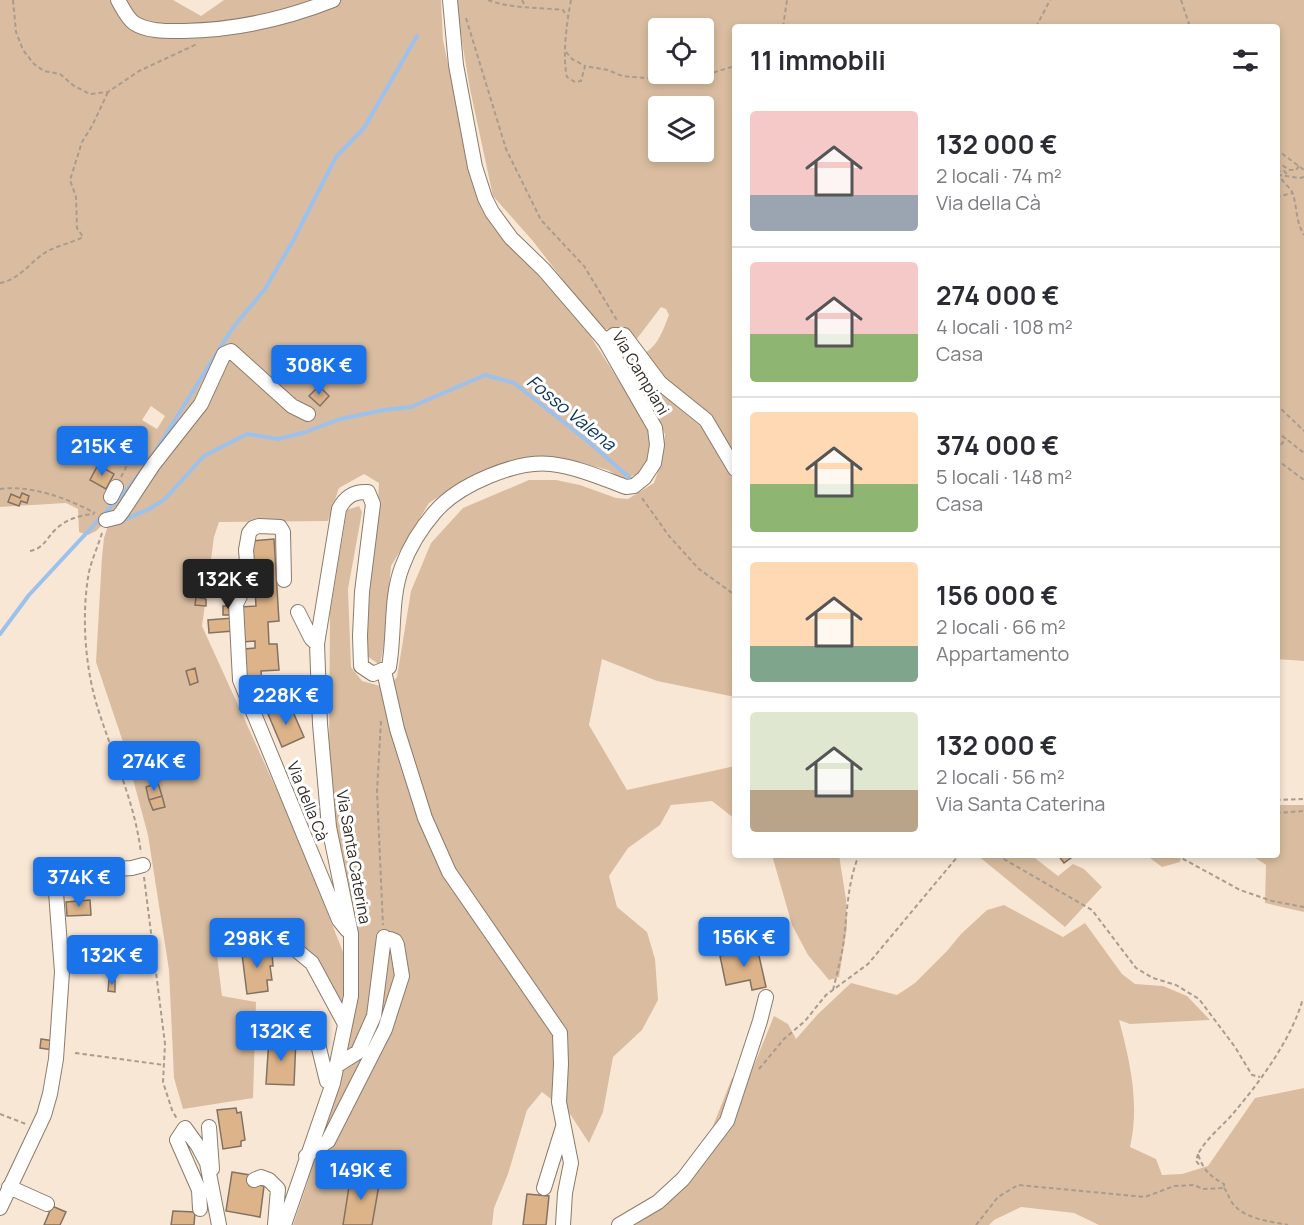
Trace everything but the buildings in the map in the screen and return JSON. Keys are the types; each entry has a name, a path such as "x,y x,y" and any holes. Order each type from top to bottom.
{"street":[{"path":"118,0 133,22 146,28 163,31 213,30 276,19 300,13 333,0"},
{"name":"Via Campiani","path":"450,0 456,65 475,167 485,198 511,238 544,270 605,341 655,428 657,445 654,463 636,490"},
{"path":"605,341 614,335 624,335 660,383 706,420 732,464"},
{"path":"105,524 118,517 153,465 201,404 224,354 231,351 292,406 308,414"},
{"path":"564,1225 565,1193 571,1162 559,1102 560,1034 449,872 421,807 397,729 384,670 389,667 394,600 402,567 436,511 459,492 516,467 550,464 574,469 636,490"},
{"name":"Via Santa Caterina","path":"284,1225 333,1083 351,996 351,934 329,827 320,724 317,644 339,509 345,498 358,492 368,492 373,504 362,592 361,666 373,674 384,670"},
{"name":"Via della Cà","path":"284,580 282,532 279,527 254,528 249,533 246,550 246,584 236,604 240,680 339,920 351,934"},
{"path":"298,612 311,638 317,644"},
{"path":"0,1208 44,1115 57,1059 62,972 55,879 60,873 132,868 143,865"},
{"path":"260,939 295,949 312,963 345,1024"},
{"path":"306,1156 328,1141 369,1062 391,1012 402,976 395,940 384,940 374,1016 358,1052 336,1066"},
{"path":"619,1225 658,1202 683,1179 727,1121 766,997"},
{"path":"304,1039 317,1040 327,1081 333,1083"},
{"path":"209,1127 212,1189"},
{"path":"544,1188 563,1127"},
{"path":"200,1209 199,1190 177,1140 185,1128 207,1163 219,1225"},
{"path":"254,1180 261,1177 269,1180 278,1189 275,1225"},
{"path":"9,1187 47,1204"}],"path":[{"path":"13,0 16,32 22,50 44,72 60,74 74,86 90,94 108,92 140,71 195,45 209,36 213,30"},
{"path":"488,0 530,6 535,9 563,10 567,16"},
{"path":"522,0 525,6"},
{"path":"571,0 567,16 564,65 567,77 575,82 581,81 585,66"},
{"path":"783,24 787,0"},
{"path":"1037,24 1050,0"},
{"path":"1181,0 1189,24"},
{"path":"464,14 506,150 541,220 584,266 617,320"},
{"path":"566,52 572,59 585,66 608,70 622,76 667,80 681,76 695,78 732,67"},
{"path":"0,283 9,281 35,263 44,253 83,237 78,228 76,196 70,180 82,142 108,92"},
{"path":"1280,152 1304,170"},
{"path":"1280,164 1290,170 1296,170 1299,166"},
{"path":"1280,174 1304,177"},
{"path":"1280,179 1293,193 1299,227 1304,235"},
{"path":"1280,196 1293,193"},
{"path":"1280,408 1304,430"},
{"path":"114,492 146,429"},
{"path":"1280,433 1304,453"},
{"path":"1281,445 1286,438"},
{"path":"1280,462 1304,480"},
{"path":"0,489 15,487 46,494 80,505 96,514 71,519 54,531 44,545 30,551"},
{"path":"636,490 669,536 699,569 732,593"},
{"path":"105,524 89,573 86,633 88,669 98,708 135,819 143,865 165,1044 163,1082 172,1110 185,1128"},
{"path":"381,714 377,791 384,940"},
{"path":"122,778 157,768"},
{"path":"1280,800 1304,799"},
{"path":"1280,813 1304,812"},
{"path":"832,990 844,940 845,921 858,858"},
{"path":"754,1076 764,1061 805,1021 832,990 868,964 956,858"},
{"path":"1002,858 1092,910 1136,968 1153,978 1176,985 1199,999 1252,1074 1260,1077"},
{"path":"1181,858 1240,890 1272,901 1304,907"},
{"path":"1288,1225 1254,1218 1239,1210 1230,1200 1224,1184 1202,1167 1198,1154 1260,1077 1296,1020 1304,1001"},
{"path":"75,1053 164,1065"},
{"path":"0,1114 37,1128"},
{"path":"976,1225 998,1197 1018,1185 1145,1197 1174,1186 1194,1185 1203,1189 1224,1188"}],"shaded area":[{"path":"0,0 173,0 201,16 224,0 441,0 443,40 470,171 485,214 590,336 647,424 652,449 642,473 622,479 608,470 570,460 526,457 495,466 464,480 429,503 391,566 380,665 367,656 368,613 379,483 364,474 339,488 328,521 219,522 214,537 202,626 294,828 343,952 344,1010 318,962 298,942 287,937 263,933 239,934 215,939 222,996 256,1002 253,1098 183,1109 174,1078 169,970 148,835 123,742 96,662 102,557 104,538 111,516 96,531 88,535 79,532 78,509 66,503 0,507","holes":["151,406 165,416 157,429 142,420"]},
{"path":"455,0 1304,0 1304,661 1280,659 1280,24 732,24 732,455 663,381 645,353 654,345 662,331 669,315 666,309 661,307 636,340 628,331 612,328 602,330 532,240 493,196 470,89"},
{"path":"626,345 665,397 704,429 732,473 732,696 657,681 602,659 589,725 627,790 732,767 732,817 712,801 671,805 660,825 628,848 609,876 617,907 647,932 655,959 658,1000 642,1030 613,1057 603,1112 589,1143 570,1114 542,1092 527,1110 508,1174 494,1208 492,1225 293,1225 322,1129 357,934 334,816 329,756 330,612 347,510 359,506 362,512 348,589 351,667 362,681 387,688 397,677 411,591 431,543 463,508 529,480 556,480 580,485 616,498 628,499 654,483 662,460 665,434 616,349"},
{"path":"1280,805 1304,805 1304,912 1265,903 1266,865 1256,858 1280,858"},
{"path":"773,858 839,858 846,899 847,927 839,977 829,980 808,955 792,925"},
{"path":"981,858 1035,858 1058,876 1073,864 1084,869 1102,887 1065,927"},
{"path":"1150,858 1181,858 1180,862 1162,867"},
{"path":"1004,905 1063,937 1085,923 1122,974 1135,984 1163,986 1187,996 1210,1020 1130,1024 1119,1020 1127,1051 1134,1099 1130,1147 1156,1159 1162,1175 1182,1174 1208,1166 1255,1098 1304,1088 1304,1225 1099,1225 1074,1213 1021,1207 994,1220 989,1225 628,1225 677,1190 709,1136 732,1078 748,1080 774,1016 788,1024 796,1039 818,1014 851,983 897,995 915,983 987,910"}],"waterway":[{"name":"Fosso Valena","path":"153,455 232,329 265,289 293,241 336,157 364,128 417,36"},
{"name":"Fosso Valena","path":"122,521 165,499 204,456 247,434 278,439 303,433 340,419 411,407 485,375 514,383 590,443 632,480"},
{"name":"Fosso Valena","path":"0,634 29,595 140,473"}]}
